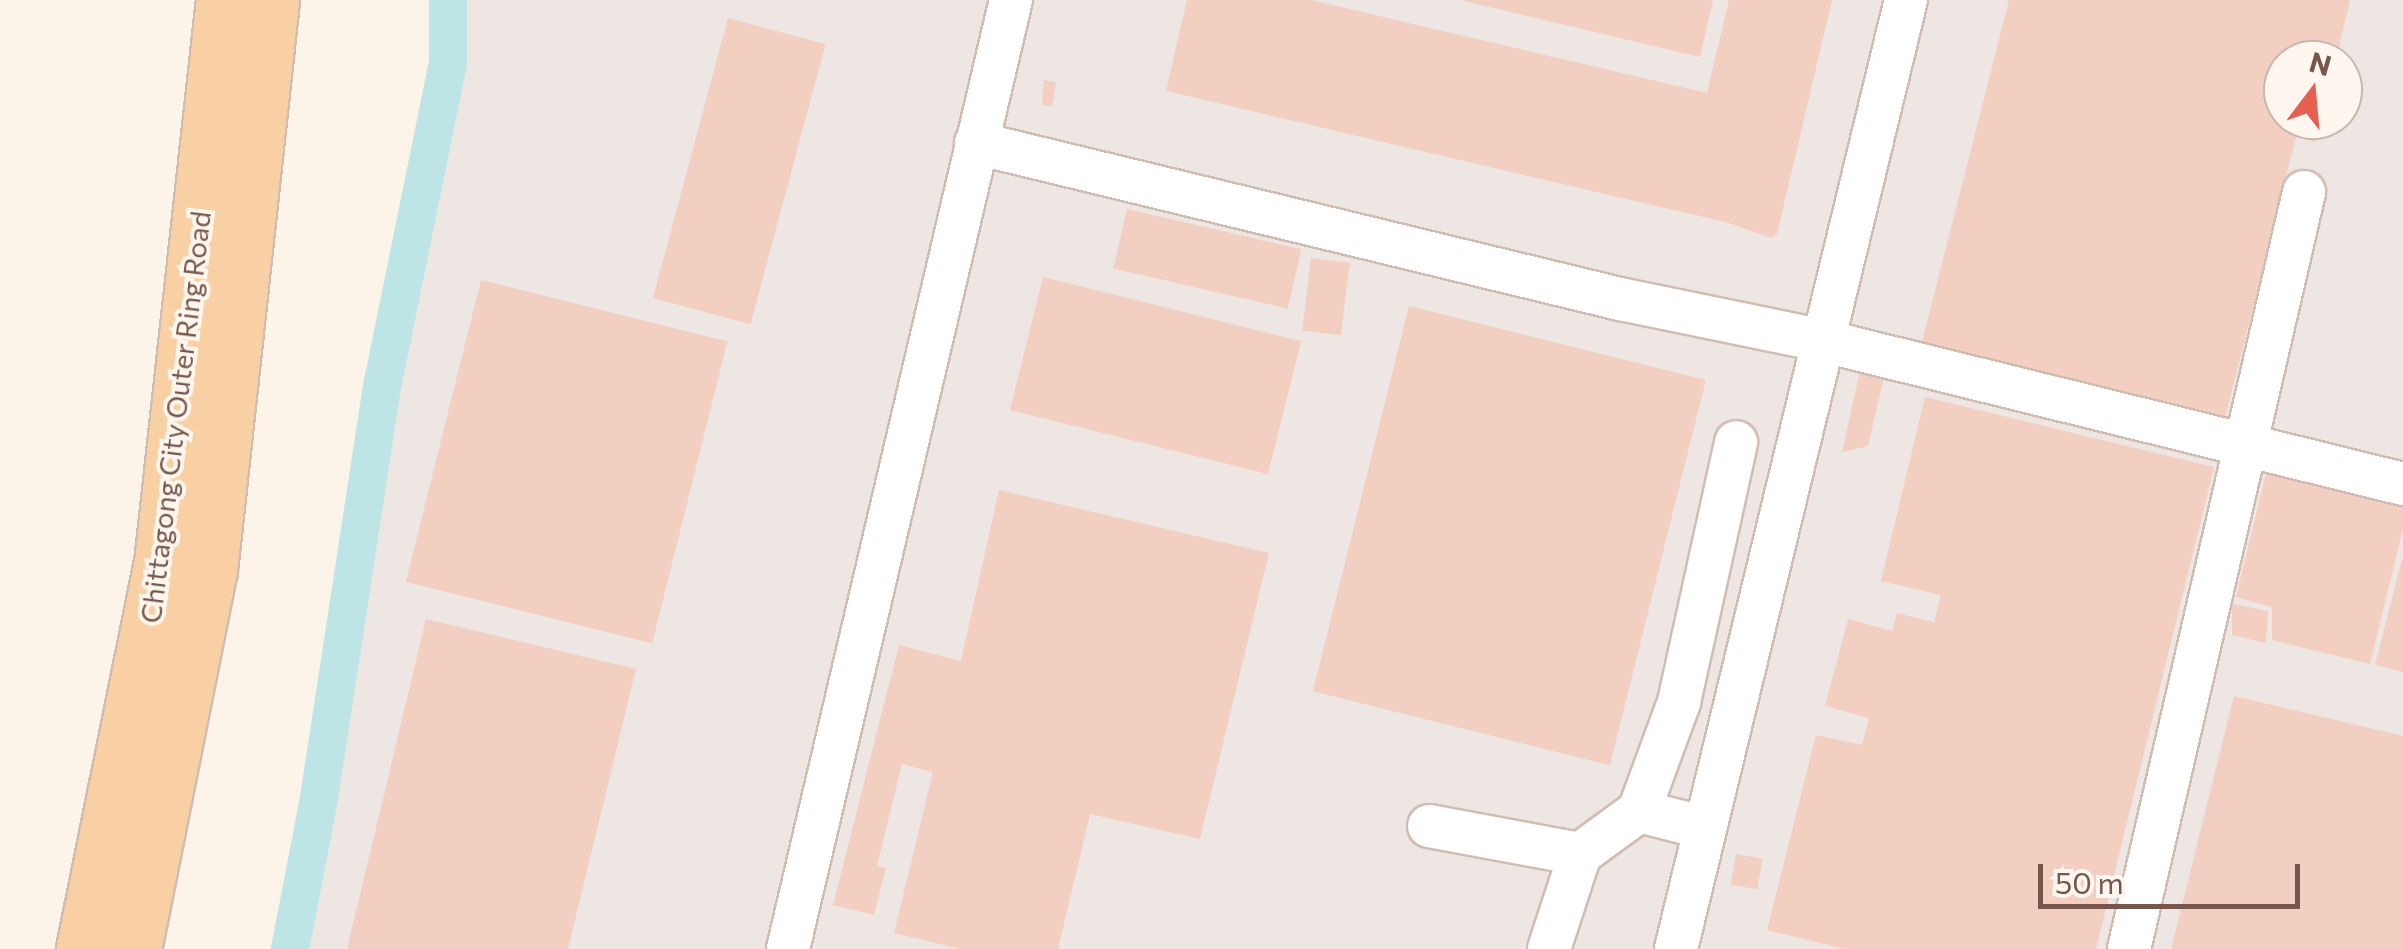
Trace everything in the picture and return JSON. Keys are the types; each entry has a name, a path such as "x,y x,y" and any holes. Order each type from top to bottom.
{"main road":[{"name":"Chittagong City Outer Ring Road","path":"84,949 162,563 224,0"},
{"name":"Chittagong City Outer Ring Road","path":"133,949 209,570 271,0"}],"lane":[{"path":"788,949 1012,0"},
{"path":"1676,949 1820,340 1906,0"},
{"path":"976,143 1620,299 1820,340 2403,484"},
{"path":"2129,949 2304,192"},
{"path":"1548,949 1580,854 1640,811 1679,702 1736,442"},
{"path":"1640,811 1704,828"},
{"path":"1429,826 1580,854"}],"shaded area":[{"path":"439,0 2403,0 2403,949 284,949 432,125"}],"building":[{"path":"1187,0 1311,0 1707,93 1729,0 1832,0 1777,234 1771,238 1729,223 1166,91"},
{"path":"1460,0 1713,0 1700,57"},
{"path":"2009,0 2350,0 2341,40 2263,40 2263,140 2295,140 2225,418 1994,360 1990,378 1922,342"},
{"path":"728,18 826,44 751,324 653,298"},
{"path":"1044,80 1056,82 1052,106 1042,105"},
{"path":"1127,209 1301,249 1288,309 1113,268"},
{"path":"1311,258 1350,263 1341,335 1302,330"},
{"path":"1043,277 1301,341 1268,474 1010,410"},
{"path":"481,280 727,341 652,643 406,582"},
{"path":"1409,306 1706,380 1610,765 1313,691"},
{"path":"1860,371 1884,377 1868,446 1842,452"},
{"path":"1925,397 2214,467 2096,949 1845,949 1767,930 1816,735 1862,745 1869,718 1825,706 1848,619 1892,631 1897,613 1934,622 1941,595 1881,581"},
{"path":"2270,457 2403,489 2403,529 2370,664 2272,640 2272,607 2236,597"},
{"path":"999,490 1269,553 1200,839 1090,814 1058,949 960,949 894,933 932,776 932,772 902,764 877,866 886,868 874,915 833,905 899,645 961,661"},
{"path":"2403,559 2403,672 2375,665"},
{"path":"2232,604 2268,611 2266,643 2232,635"},
{"path":"426,619 636,669 568,949 347,949"},
{"path":"2234,696 2403,736 2403,949 2171,949"},
{"path":"1736,854 1763,859 1757,889 1731,885"}],"waterway":[{"path":"290,949 319,798 383,382 448,63 448,0"}]}
